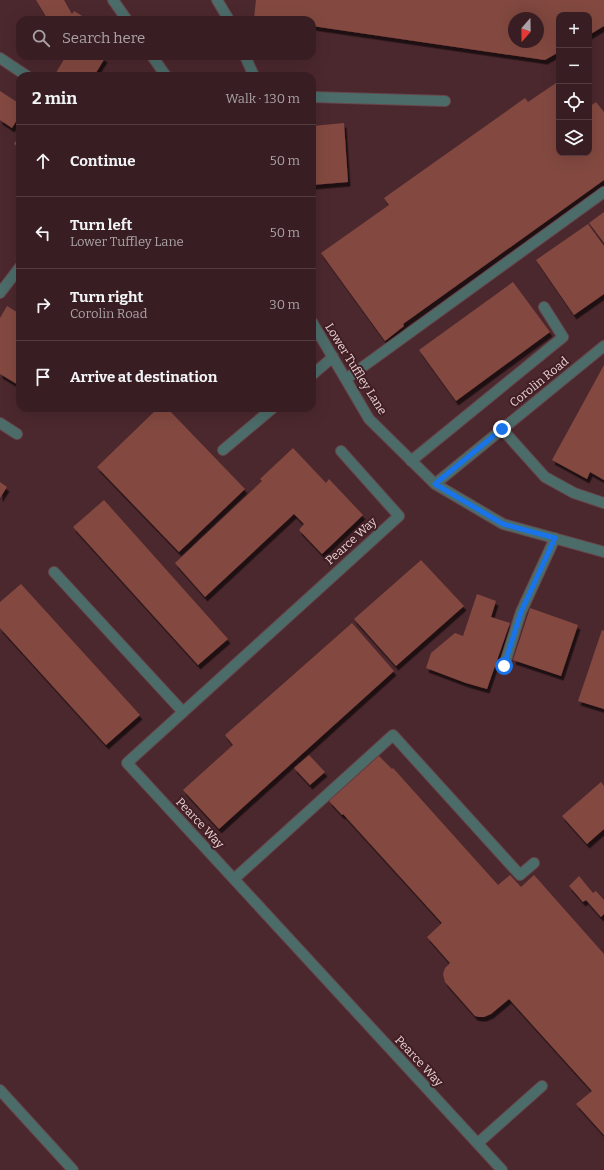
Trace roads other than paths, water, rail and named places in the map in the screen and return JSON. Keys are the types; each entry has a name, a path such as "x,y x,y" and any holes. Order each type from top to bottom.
{"street":[{"path":"113,0 124,16"},
{"path":"220,3 227,16"},
{"path":"0,58 21,72"},
{"path":"155,60 163,72"},
{"path":"247,60 252,72"},
{"path":"316,97 445,101"},
{"path":"346,379 604,192"},
{"path":"0,293 16,272"},
{"path":"411,461 563,337 544,307"},
{"name":"Lower Tuffley Lane","path":"316,329 369,420 435,484 503,524 604,552"},
{"name":"Corolin Road","path":"435,484 604,346"},
{"path":"316,372 333,357"},
{"path":"223,450 268,412"},
{"path":"0,423 17,434"},
{"path":"502,429 545,477 574,494 604,503"},
{"name":"Pearce Way","path":"341,452 399,516 127,763 502,1170"},
{"path":"504,666 521,612 555,538"},
{"path":"54,572 183,712"},
{"path":"234,879 393,735 520,875 534,863"},
{"path":"478,1143 542,1086"},
{"path":"0,1090 73,1170"}]}
